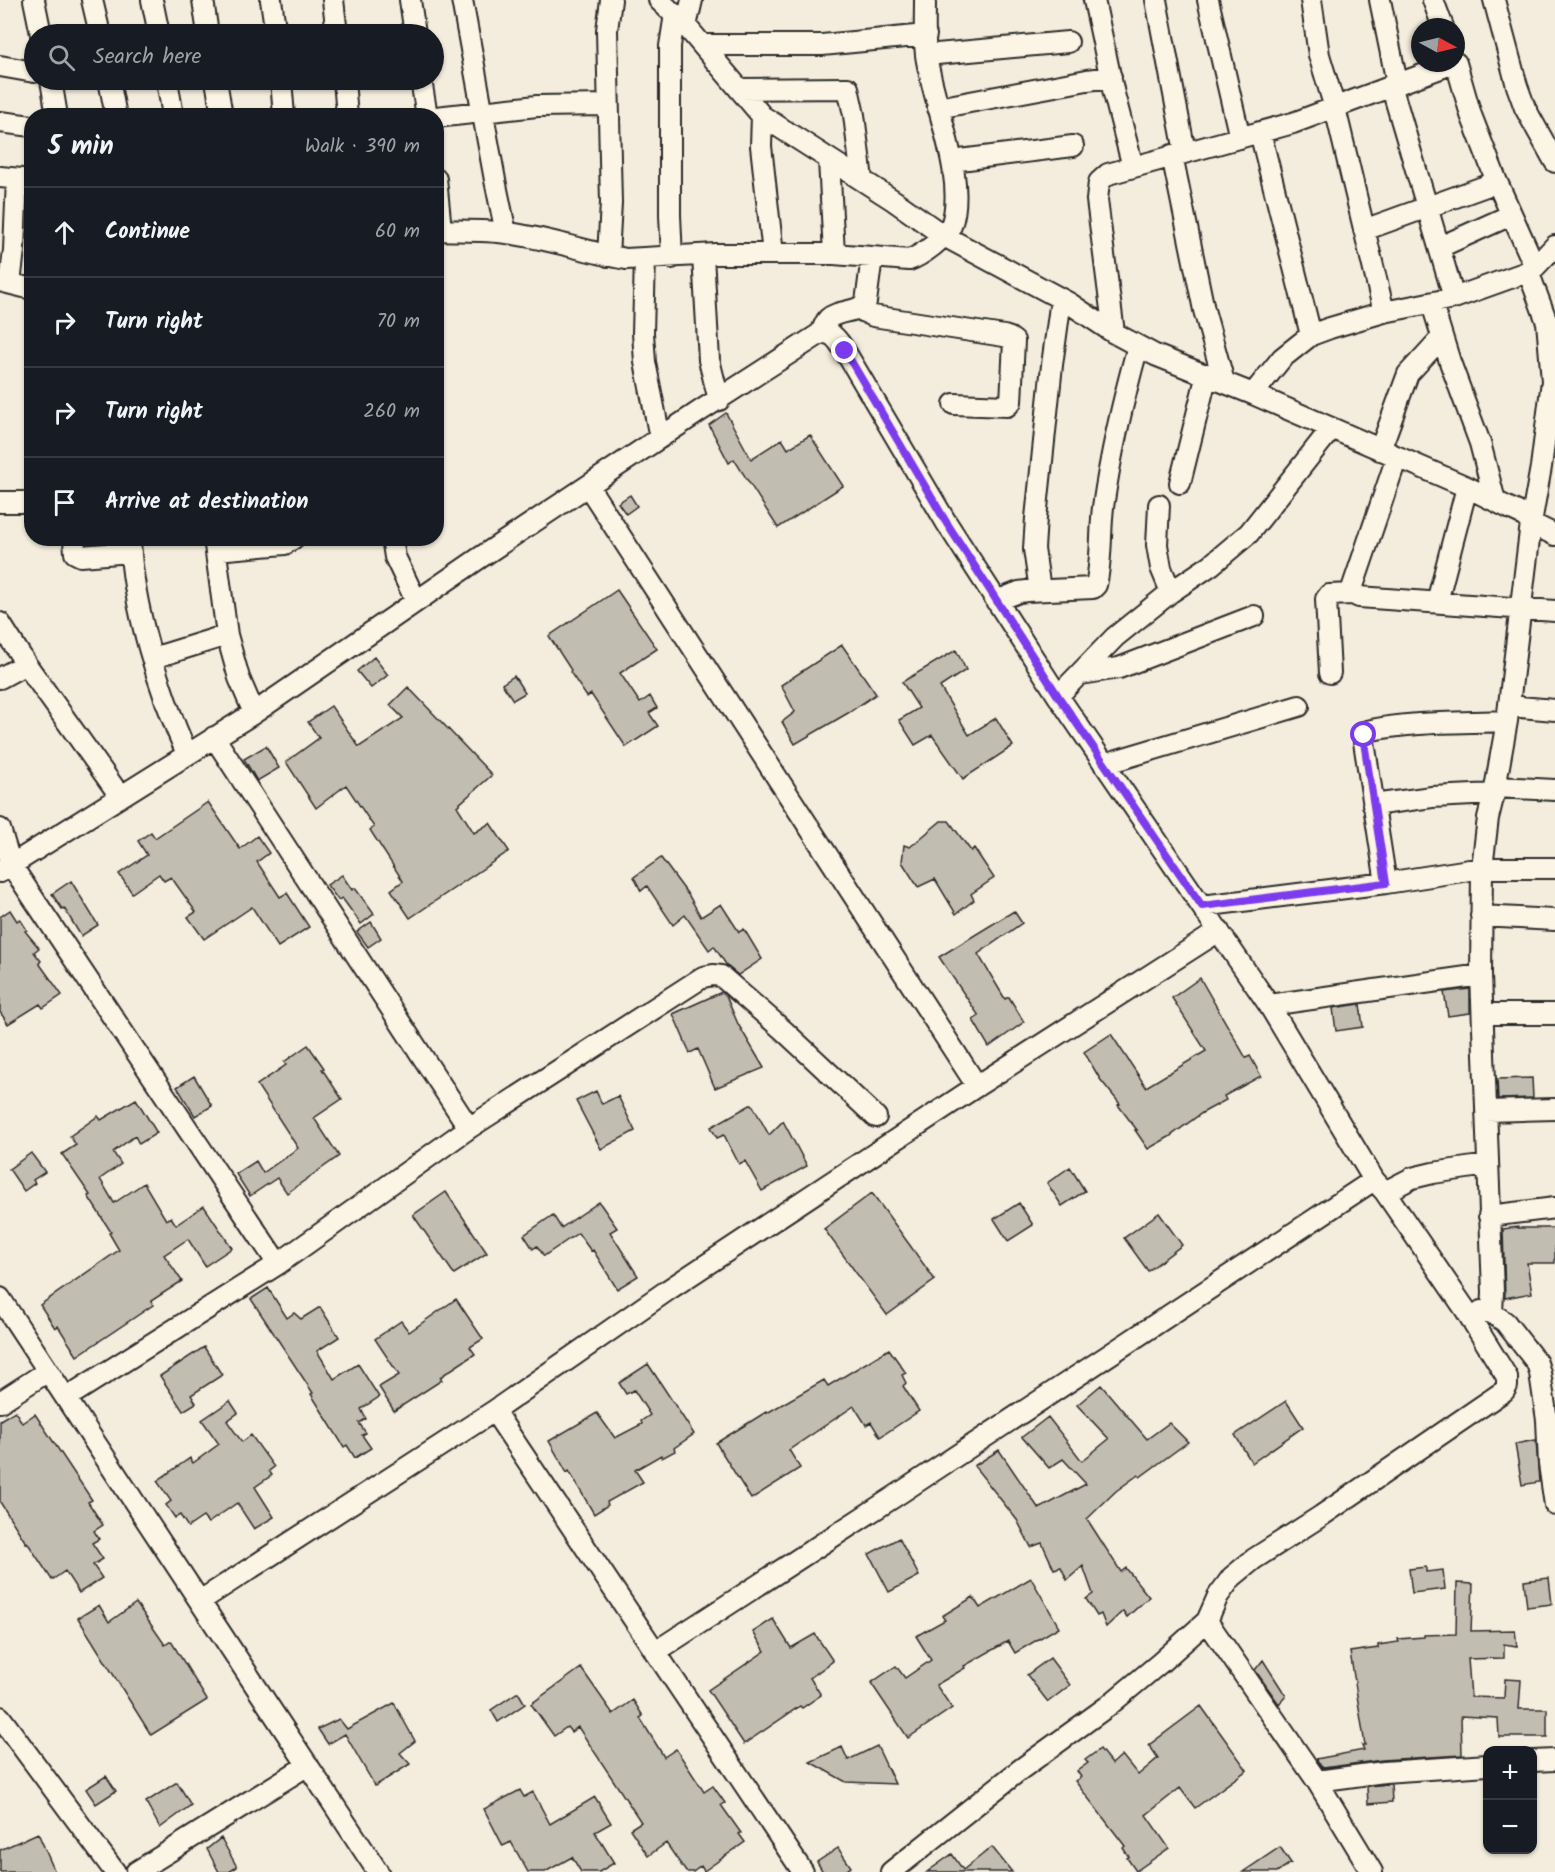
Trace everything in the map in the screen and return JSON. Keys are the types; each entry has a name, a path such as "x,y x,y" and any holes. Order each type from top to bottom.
{"street":[{"path":"34,0 39,24"},
{"path":"92,0 98,24"},
{"path":"152,0 157,24"},
{"path":"203,0 207,24"},
{"path":"271,0 275,24"},
{"path":"333,0 336,24"},
{"path":"410,0 413,24"},
{"path":"462,0 506,233"},
{"path":"608,256 611,203 608,30 611,0"},
{"path":"659,0 680,20 762,116 893,200 944,236 1061,299 1114,333 1155,355 1216,378 1467,487 1521,514 1531,523 1555,535"},
{"path":"672,258 670,46 680,20 692,0"},
{"path":"444,230 506,233 567,244 626,259 773,254 834,254 909,260 917,257 944,236 950,228 956,193 952,160 926,55 925,0"},
{"path":"1094,0 1133,166"},
{"path":"1156,0 1216,378 1180,483"},
{"path":"1208,0 1240,138"},
{"path":"1311,0 1319,55 1335,108 1384,312"},
{"path":"1380,0 1394,84 1454,298"},
{"path":"1433,0 1440,18"},
{"path":"1494,0 1525,108 1555,162"},
{"path":"702,45 822,45 926,35"},
{"path":"926,55 1068,42"},
{"path":"0,66 24,70"},
{"path":"1114,333 1097,200 1100,182 1108,174 1260,132 1335,108 1429,72"},
{"path":"1458,72 1471,115 1497,182 1532,269 1546,293 1547,322 1552,337 1553,398 1531,523 1508,714 1488,818 1482,867 1481,975 1492,1313"},
{"path":"938,108 1111,77"},
{"path":"739,89 848,88 854,115 862,180"},
{"path":"53,90 56,108"},
{"path":"111,90 114,108"},
{"path":"169,90 172,108"},
{"path":"218,90 221,108"},
{"path":"281,90 283,108"},
{"path":"345,90 346,108"},
{"path":"423,90 426,108"},
{"path":"444,116 537,106 608,105"},
{"path":"762,116 761,146 773,254"},
{"path":"0,122 24,125"},
{"path":"1260,132 1311,335"},
{"path":"952,160 1072,146"},
{"path":"829,160 834,254"},
{"path":"16,179 14,250 5,282 24,287"},
{"path":"1364,230 1497,182"},
{"path":"1440,247 1511,215"},
{"path":"1253,394 1282,358 1311,335 1384,312 1454,298 1532,269 1555,246"},
{"path":"703,255 709,360 719,400"},
{"path":"6,868 254,713 588,486 821,333 828,319 858,309 866,302 872,257"},
{"path":"645,258 643,333 645,363 660,438"},
{"path":"1040,590 1034,549 1035,518 1061,299"},
{"path":"1432,304 1480,443 1495,501"},
{"path":"858,309 873,316 1004,336 1014,341 1011,402 1007,406 954,404"},
{"path":"821,333 834,336 845,351 946,522 996,601 1058,696 1269,1005 1380,1186 1465,1309 1507,1377 1507,1386 1504,1391 1232,1576 1218,1596 1208,1621 1108,1706 1021,1769 891,1872"},
{"path":"1353,594 1353,586 1408,374 1442,337"},
{"path":"996,601 1019,592 1093,588 1096,585 1111,456 1119,415 1138,346"},
{"path":"1058,696 1116,637 1171,592 1211,565 1249,533 1331,429"},
{"path":"588,486 977,1086"},
{"path":"1437,602 1467,487"},
{"path":"0,502 24,502"},
{"path":"1159,505 1157,545 1161,568 1171,592"},
{"path":"75,546 75,553 81,556 126,546"},
{"path":"130,546 134,579 153,658 174,726 187,754"},
{"path":"215,546 227,635 239,678 254,713"},
{"path":"393,546 395,557 416,602"},
{"path":"1330,674 1326,599 1329,595 1353,594 1359,597 1555,611"},
{"path":"1081,674 1119,668 1254,616"},
{"path":"0,623 26,664 120,796"},
{"path":"153,658 227,635"},
{"path":"0,678 26,664"},
{"path":"1104,764 1299,706"},
{"path":"1386,883 1364,742 1367,731 1555,710"},
{"path":"214,737 469,1128"},
{"path":"1373,805 1495,790 1555,790"},
{"path":"0,829 6,868 278,1264"},
{"path":"1202,906 1386,883 1482,867 1555,868"},
{"path":"1481,916 1555,920"},
{"path":"200,1601 494,1411 668,1290 977,1086 1219,931"},
{"path":"1269,1005 1481,975"},
{"path":"66,1398 278,1264 469,1128 703,976 721,976 876,1117"},
{"path":"1483,1014 1555,1014"},
{"path":"1486,1111 1555,1109"},
{"path":"655,1652 1380,1186 1432,1173 1487,1165"},
{"path":"1489,1216 1555,1208"},
{"path":"0,1298 378,1872"},
{"path":"1465,1309 1492,1313 1505,1322 1532,1357 1540,1372 1551,1439 1549,1464 1555,1505"},
{"path":"1532,1357 1555,1358"},
{"path":"0,1402 48,1371"},
{"path":"494,1411 803,1872"},
{"path":"1208,1621 1317,1781 1372,1872"},
{"path":"0,1717 116,1872"},
{"path":"1537,1761 1555,1760"},
{"path":"136,1872 308,1765"},
{"path":"1317,1781 1384,1772 1483,1765"}],"building":[{"path":"726,413 751,459 782,439 788,449 810,435 843,486 778,528 734,459 729,463 709,425"},
{"path":"630,495 637,506 626,514 618,503"},
{"path":"617,590 657,649 620,673 640,703 650,696 657,708 649,713 658,726 626,747 591,694 587,697 549,636"},
{"path":"842,645 876,694 795,744 782,722 795,712 781,685"},
{"path":"956,650 966,670 940,687 969,735 996,718 1013,746 963,779 932,735 915,745 899,720 919,708 902,682"},
{"path":"374,657 388,675 371,688 357,671"},
{"path":"514,676 525,693 513,700 502,684"},
{"path":"408,687 492,775 457,806 474,833 490,823 509,851 410,918 391,890 403,881 370,830 374,827 346,785 316,808 286,762 319,738 308,722 331,706 359,747 403,718 390,705"},
{"path":"266,746 279,768 257,781 244,759"},
{"path":"208,802 240,849 257,836 269,853 257,862 280,897 287,893 309,927 278,947 252,907 204,939 188,917 196,912 171,877 164,881 159,874 132,893 119,874 147,855 138,841 151,832 155,838"},
{"path":"941,821 949,821 971,851 974,848 994,878 971,894 974,900 956,914 935,879 918,887 902,862 904,845 910,847"},
{"path":"661,858 689,896 701,917 721,904 739,932 744,929 762,959 738,975 727,966 714,946 709,950 685,915 673,925 647,886 641,891 634,877"},
{"path":"342,875 352,890 355,888 374,914 361,924 342,898 338,900 327,885"},
{"path":"71,881 98,925 81,936 64,908 62,909 52,894"},
{"path":"10,910 17,921 20,919 27,930 25,931 39,948 34,952 41,961 39,963 62,995 43,1008 40,1004 8,1024 0,1012 0,917"},
{"path":"1014,911 1022,923 978,954 1005,999 1009,997 1024,1022 989,1047 973,1020 979,1016 939,957"},
{"path":"371,922 381,938 368,947 357,932"},
{"path":"1200,978 1246,1058 1250,1056 1261,1076 1224,1096 1226,1100 1148,1149 1084,1052 1111,1034 1146,1087 1206,1051 1172,998"},
{"path":"1470,989 1470,1013 1448,1016 1444,992"},
{"path":"722,992 764,1068 715,1088 698,1049 690,1053 673,1014"},
{"path":"1360,1004 1363,1027 1336,1031 1333,1008"},
{"path":"308,1045 342,1099 314,1118 339,1156 287,1193 277,1178 250,1196 236,1174 256,1161 263,1173 298,1148 257,1085 286,1065 284,1062"},
{"path":"194,1076 212,1106 195,1116 177,1087"},
{"path":"1532,1078 1533,1098 1498,1099 1497,1079"},
{"path":"596,1091 602,1104 618,1096 635,1131 601,1149 576,1101"},
{"path":"136,1099 157,1133 139,1144 135,1136 113,1152 121,1164 100,1179 114,1203 144,1183 166,1220 171,1217 176,1225 204,1206 232,1248 205,1266 188,1239 164,1255 182,1281 151,1301 153,1305 77,1356 58,1326 55,1328 40,1305 119,1250 109,1233 111,1232 88,1196 90,1195 62,1154 76,1145 70,1136 98,1116 101,1120"},
{"path":"752,1104 769,1135 783,1121 807,1166 762,1191 745,1161 739,1164 724,1135 717,1138 711,1127"},
{"path":"31,1153 45,1172 33,1180 35,1183 24,1191 9,1169"},
{"path":"1070,1167 1085,1191 1062,1206 1047,1183"},
{"path":"446,1192 487,1253 454,1274 413,1215"},
{"path":"872,1193 935,1280 887,1315 824,1229"},
{"path":"599,1202 617,1228 610,1232 638,1276 617,1289 593,1250 591,1251 578,1233 544,1256 537,1246 533,1249 524,1235 553,1215 561,1228"},
{"path":"1019,1203 1033,1225 1008,1241 994,1219"},
{"path":"1159,1213 1182,1245 1148,1271 1124,1238"},
{"path":"1555,1228 1555,1263 1527,1263 1532,1293 1505,1298 1503,1229"},
{"path":"268,1288 287,1318 294,1313 301,1319 320,1307 339,1337 317,1351 334,1379 358,1364 379,1397 361,1409 366,1419 359,1423 366,1433 362,1435 371,1448 355,1458 347,1445 344,1447 311,1394 313,1393 251,1299"},
{"path":"456,1299 483,1339 470,1347 475,1354 440,1377 442,1380 394,1411 379,1387 399,1375 375,1339 401,1321 409,1332"},
{"path":"204,1347 222,1375 191,1395 196,1403 183,1411 160,1376"},
{"path":"889,1349 906,1373 902,1375 906,1383 903,1386 919,1411 880,1437 871,1422 866,1425 854,1406 789,1450 800,1468 751,1499 716,1443 824,1380 828,1386"},
{"path":"648,1364 694,1434 674,1448 675,1451 662,1458 661,1455 635,1470 643,1482 607,1502 608,1505 594,1514 549,1441 597,1413 615,1438 642,1424 641,1421 650,1415 634,1390 626,1394 619,1383"},
{"path":"1101,1385 1147,1439 1169,1423 1188,1442 1140,1477 1138,1475 1116,1491 1087,1519 1121,1572 1126,1568 1149,1597 1127,1617 1123,1611 1106,1627 1101,1614 1097,1616 1086,1599 1093,1594 1083,1566 1067,1580 1061,1567 1054,1569 1042,1543 1031,1547 1017,1520 974,1466 999,1450 1039,1509 1086,1484 1063,1459 1049,1468 1022,1437 1048,1417 1082,1461 1109,1439 1077,1405"},
{"path":"230,1401 238,1413 227,1421 242,1442 251,1435 274,1467 269,1471 272,1475 255,1487 274,1517 254,1529 237,1503 208,1523 203,1517 188,1527 180,1515 175,1518 166,1505 171,1501 157,1481 190,1458 193,1463 219,1444 202,1420"},
{"path":"1286,1401 1303,1427 1252,1463 1235,1435"},
{"path":"15,1411 22,1423 35,1414 92,1500 88,1502 103,1525 94,1531 99,1539 92,1543 103,1559 93,1565 102,1578 79,1593 65,1571 52,1580 0,1502 0,1420"},
{"path":"1536,1440 1539,1482 1522,1485 1515,1444"},
{"path":"899,1538 919,1576 889,1592 869,1554"},
{"path":"1426,1567 1426,1572 1443,1570 1445,1589 1412,1593 1409,1569"},
{"path":"1031,1578 1059,1627 1015,1653 1008,1641 936,1685 952,1708 908,1738 871,1683 896,1666 905,1678 931,1660 916,1636 945,1620 942,1616 973,1597 980,1608"},
{"path":"1549,1578 1552,1604 1527,1607 1524,1581"},
{"path":"1457,1583 1473,1584 1471,1631 1515,1630 1517,1646 1504,1644 1504,1658 1468,1659 1471,1697 1504,1698 1505,1679 1521,1680 1519,1709 1547,1709 1547,1737 1499,1737 1498,1718 1461,1716 1462,1755 1382,1760 1323,1768 1316,1759 1364,1750 1350,1652 1378,1648 1378,1645 1399,1642 1398,1639 1456,1634"},
{"path":"136,1603 165,1645 171,1641 207,1700 151,1735 78,1618 99,1605 109,1622"},
{"path":"773,1619 791,1648 815,1634 833,1661 810,1678 821,1695 802,1708 800,1706 744,1744 708,1690 765,1651 753,1632"},
{"path":"1050,1658 1070,1685 1048,1702 1027,1675"},
{"path":"1263,1660 1286,1696 1279,1704 1255,1670"},
{"path":"581,1668 613,1714 633,1700 643,1716 640,1718 664,1757 676,1749 704,1792 713,1786 725,1803 721,1805 745,1842 704,1871 701,1866 693,1872 686,1872 666,1843 648,1856 630,1829 641,1822 578,1727 571,1732 567,1727 554,1736 531,1704"},
{"path":"518,1692 525,1704 498,1722 491,1710"},
{"path":"394,1703 415,1741 400,1753 410,1764 375,1786 345,1734 328,1744 318,1729 339,1719 347,1729"},
{"path":"1201,1706 1247,1770 1195,1808 1180,1788 1146,1815 1169,1848 1136,1871 1127,1858 1129,1857 1123,1848 1125,1846 1075,1781 1081,1777 1077,1771 1088,1763 1085,1760 1100,1749 1112,1764 1122,1755 1138,1775 1158,1758 1149,1745"},
{"path":"877,1746 895,1784 846,1782 810,1762 842,1747 848,1760"},
{"path":"106,1776 116,1791 96,1804 86,1789"},
{"path":"177,1782 191,1805 160,1828 146,1802"},
{"path":"1391,1784 1392,1802 1368,1804 1367,1786"},
{"path":"520,1790 524,1797 533,1792 550,1824 595,1797 611,1823 595,1832 614,1863 599,1872 581,1872 572,1857 545,1872 528,1872 511,1842 503,1846 484,1809"},
{"path":"38,1833 55,1872 0,1872 0,1850"},
{"path":"221,1838 237,1867 229,1872 219,1872 207,1849"},
{"path":"992,1847 1012,1872 927,1872 952,1854 963,1870"},
{"path":"1280,1847 1291,1863 1277,1872 1243,1872"},
{"path":"838,1848 851,1867 844,1872 823,1872 817,1862"}],"route":[{"path":"845,351 946,522 1058,696 1202,906 1386,883 1364,735"}]}
